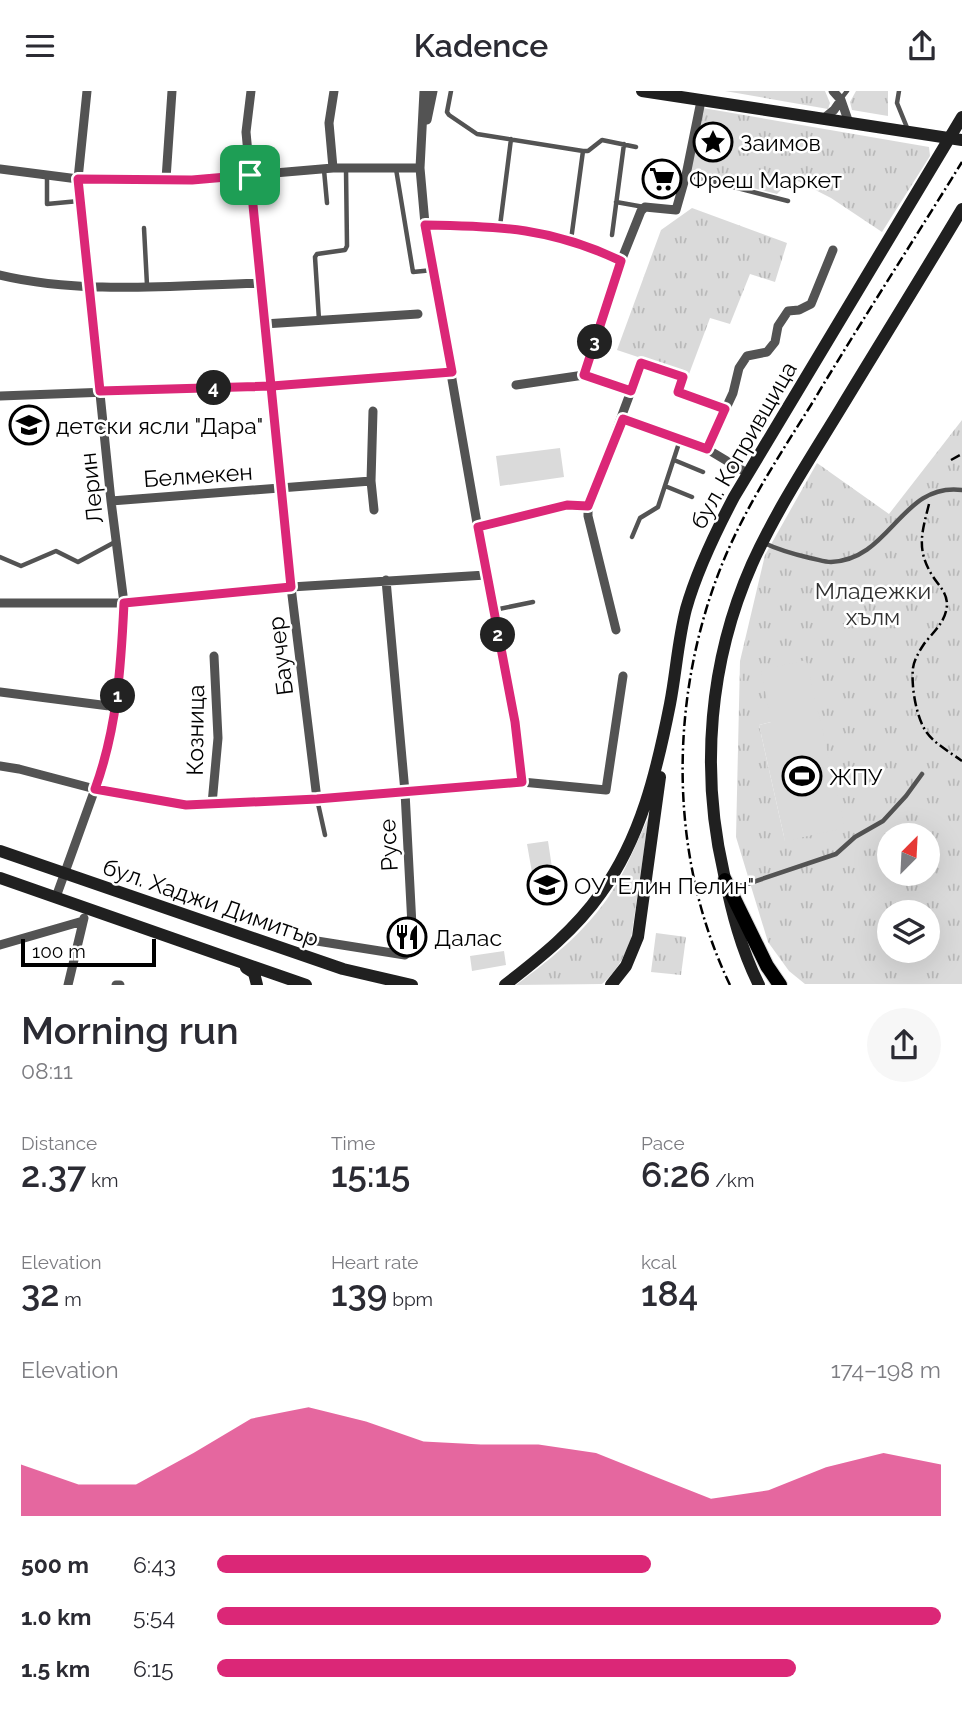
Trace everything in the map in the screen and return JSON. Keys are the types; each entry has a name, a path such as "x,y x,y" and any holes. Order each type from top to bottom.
{"main road":[{"path":"642,91 956,140"},
{"name":"бул. Копривщица","path":"505,985 574,927 614,873 648,799 670,704 686,610 709,547 747,473 956,140 962,117"},
{"path":"759,985 741,945 716,836 711,798 714,706 723,652 736,609 762,542 783,502 962,209"},
{"path":"611,985 626,966 638,937 670,704"},
{"name":"бул. Хаджи Димитър","path":"0,851 343,969 412,985"},
{"name":"бул. Хаджи Димитър","path":"0,878 56,897 85,915 306,985"},
{"path":"725,880 762,957 780,985"},
{"path":"227,958 254,972 257,985"}],"street":[{"name":"Лерин","path":"56,897 104,764 117,707 124,603 78,179 87,91"},
{"path":"166,179 172,91"},
{"name":"Баучер","path":"251,91 246,132 250,175 291,587 317,799"},
{"path":"328,169 329,123 334,91"},
{"path":"421,156 424,91"},
{"path":"433,91 419,168 425,225 486,575 515,722 522,782"},
{"path":"833,91 841,100 849,123"},
{"path":"823,119 841,100"},
{"path":"584,375 640,211 645,207 676,210 701,101"},
{"path":"0,169 78,179 192,180 346,168 419,168"},
{"path":"425,225 500,226 528,230 571,241 621,261"},
{"path":"707,449 733,393 739,367 747,356 767,352 775,342 778,326 788,311 799,310 811,304 833,250"},
{"path":"0,275 24,281 89,286 261,283"},
{"path":"264,324 418,314"},
{"path":"0,396 272,386 452,372"},
{"path":"516,385 584,375 631,391 623,419 588,506 588,516 616,630"},
{"path":"373,411 371,481 374,510"},
{"path":"623,419 707,449 747,473"},
{"name":"Белмекен","path":"111,501 371,481"},
{"path":"478,527 567,505 588,506"},
{"path":"0,603 124,603 291,587 486,575"},
{"name":"Русе","path":"298,938 405,955 413,945 405,792 386,580"},
{"name":"Козница","path":"212,804 218,738 214,656"},
{"path":"0,766 95,789 186,805 317,799 522,782 606,790 623,676"},
{"path":"0,692 117,707"},
{"path":"0,945 85,915"},
{"path":"68,985 85,915"}],"lane":[{"path":"451,91 447,111 449,115 478,134 583,151 589,151 602,140 636,147"},
{"path":"841,100 847,91"},
{"path":"899,91 897,103 910,134"},
{"path":"500,226 511,139"},
{"path":"612,235 624,144"},
{"path":"571,241 583,151"},
{"path":"319,320 315,257 317,254 345,250 347,246 346,168"},
{"path":"396,168 413,272 433,270"},
{"path":"327,204 328,169"},
{"path":"47,175 47,204 80,201"},
{"path":"686,175 788,201"},
{"path":"616,202 645,207"},
{"path":"145,228 147,285"},
{"path":"631,391 641,363 683,377 678,392 725,409"},
{"path":"632,537 640,518 658,507 680,440"},
{"path":"674,460 703,472"},
{"path":"665,486 692,496"},
{"path":"762,542 790,554 831,562 856,556 872,546 924,496 937,489 962,490"},
{"path":"0,557 22,565 56,551 78,562 116,541"},
{"path":"493,610 533,602"},
{"path":"725,880 741,886 836,854 855,837 883,821 922,774"},
{"path":"317,799 325,835"}],"green space":[{"path":"725,91 825,91 830,103 828,109"},
{"path":"856,91 888,91 888,116 852,110 850,102"},
{"path":"703,108 929,147 930,156 882,232 831,198 792,178 777,194 689,172"},
{"path":"692,208 787,243 775,282 750,274 730,324 710,318 689,374 617,350 661,230"},
{"name":"Младежки хълм","path":"962,420 962,984 805,984 789,971 768,942 736,837 740,661 765,555 817,463 889,514","holes":["771,722 785,841 759,725"]},
{"path":"560,448 564,477 500,486 496,456"},
{"name":"ЖПУ","path":"806,660 845,828 785,841 759,725 771,722 761,670"},
{"path":"649,816 631,939 612,974 602,984 516,985 558,952 596,914 621,877"},
{"path":"548,841 554,881 534,884 527,844"},
{"path":"656,933 686,937 681,975 651,972"},
{"path":"504,951 506,965 472,971 470,956"}],"railway":[{"path":"730,985 709,935 695,882 686,828 683,774 685,719 692,665 705,613 732,541 764,482 962,162"},
{"path":"951,460 962,454"},
{"path":"929,504 922,548 927,566 947,603 942,620 924,644 915,662 914,692 919,717 928,735 962,761"}],"place":[{"name":"Заимов","path":"713,142"},
{"name":"Фреш Маркет","path":"662,179"},
{"name":"детски ясли \"Дара\"","path":"29,425"},
{"name":"ЖПУ","path":"802,776"},
{"name":"ОУ \"Елин Пелин\"","path":"547,885"},
{"name":"Далас","path":"407,937"}],"route":[{"path":"250,175 192,180 78,179 100,391 272,386 452,372 425,225 500,226 571,241 621,261 584,375 631,391 641,363 683,377 678,392 725,409 707,449 623,419 588,506 567,505 478,527 515,722 522,782 317,799 186,805 95,789 104,764 117,707 124,603 291,587 272,386 250,175"}]}
